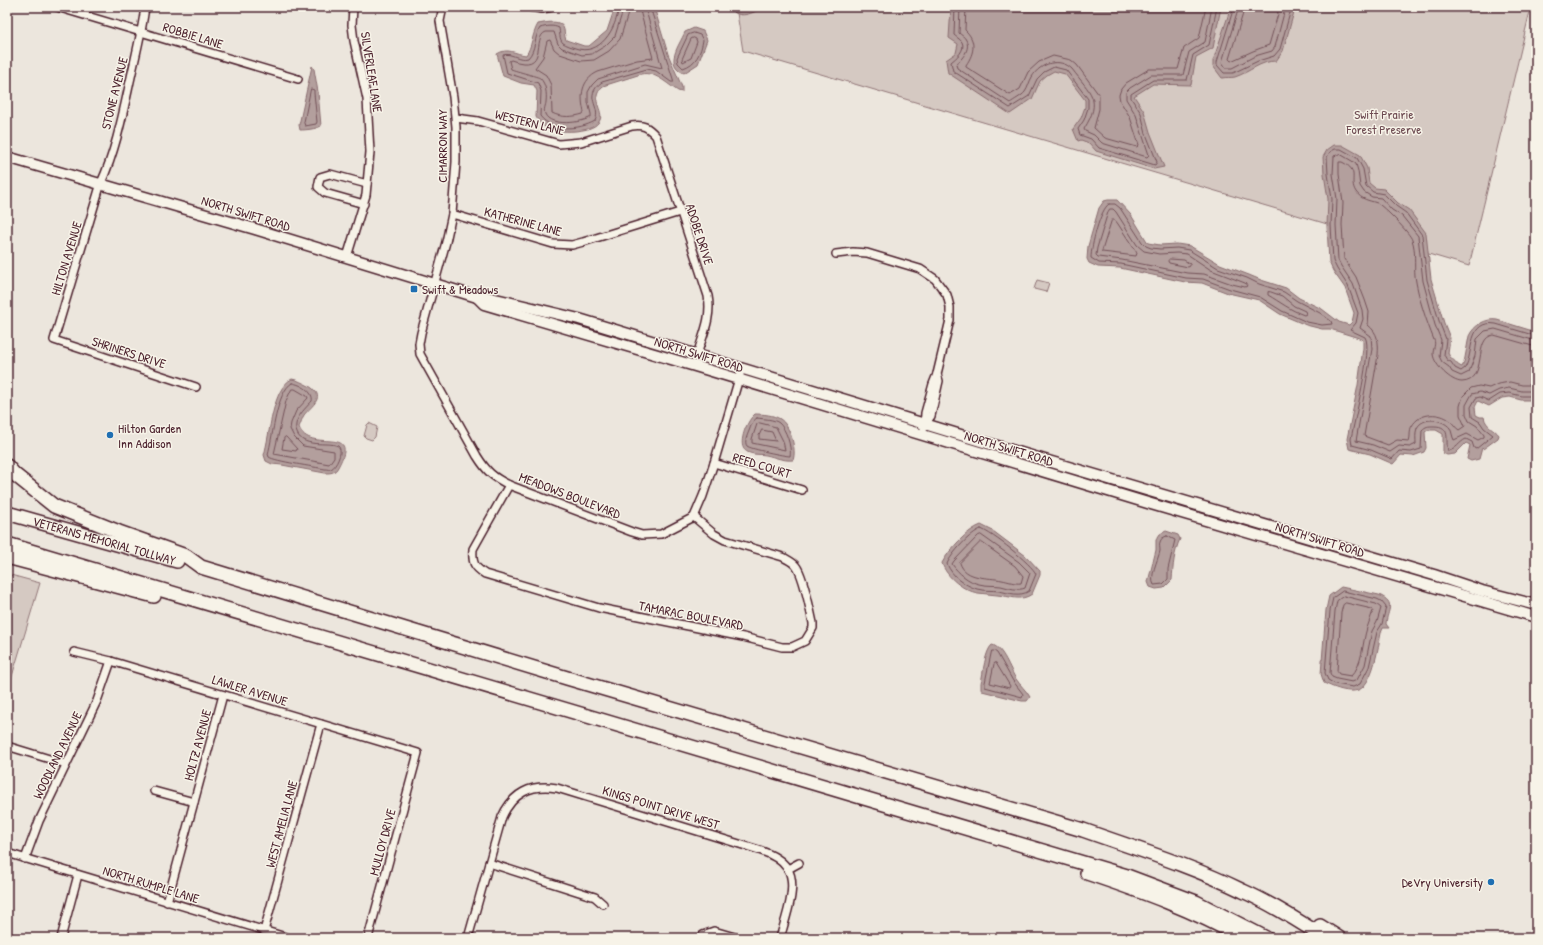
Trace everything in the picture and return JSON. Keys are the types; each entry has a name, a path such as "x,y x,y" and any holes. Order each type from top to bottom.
{"highway":[{"path":"7,466 14,474 54,506 119,532 186,556 201,567"},
{"name":"VETERANS MEMORIAL TOLLWAY","path":"7,513 201,567 567,678 1083,830 1204,874 1260,899"},
{"path":"7,544 1150,884 1196,902 1266,938"},
{"path":"7,557 325,641 364,649"},
{"path":"973,831 1063,865 1164,900 1243,938"},
{"path":"1260,899 1325,938"},
{"path":"1260,899 1312,921 1339,938"}],"street":[{"name":"ROBBIE LANE","path":"57,7 298,80"},
{"name":"STONE AVENUE","path":"101,183 107,169 123,115 145,7"},
{"name":"SILVERLEAF LANE","path":"347,257 366,195 370,152 367,99 354,41 352,25 353,7"},
{"name":"CIMARRON WAY","path":"435,284 452,214 456,162 456,118 449,67 440,29 440,16 443,7"},
{"path":"529,7 542,9 552,7"},
{"name":"WESTERN LANE","path":"456,118 478,121 559,144 581,142 632,126 645,126"},
{"name":"ADOBE DRIVE","path":"645,126 656,136 708,296 710,307 708,322 697,355"},
{"name":"NORTH SWIFT ROAD","path":"7,157 101,183 477,297 487,297 579,319 1434,575 1482,591 1536,605"},
{"path":"364,204 325,193 318,187 320,177 330,174 367,184"},
{"name":"HILTON AVENUE","path":"54,340 101,183"},
{"name":"KATHERINE LANE","path":"452,214 553,244 563,245 583,242 680,212"},
{"path":"836,254 853,252 867,253 920,269 930,274 938,281 947,294 951,314 937,374 925,413 926,423 922,434"},
{"name":"MEADOWS BOULEVARD","path":"435,284 421,333 419,344 420,354 483,466 493,477 510,485 642,535 661,534 694,517"},
{"name":"NORTH SWIFT ROAD","path":"477,297 484,304 1536,617"},
{"name":"SHRINERS DRIVE","path":"54,340 196,387"},
{"path":"694,517 714,464 742,369"},
{"name":"REED COURT","path":"714,464 802,490"},
{"name":"TAMARAC BOULEVARD","path":"510,485 473,549 472,558 476,568 485,574 599,608 743,637 782,647 792,648 805,641 813,628 802,580 797,567 792,561 720,538 694,517"},
{"name":"LAWLER AVENUE","path":"74,652 111,661 418,753"},
{"name":"WOODLAND AVENUE","path":"25,859 39,821 97,700 111,661"},
{"name":"HOLTZ AVENUE","path":"167,902 223,695"},
{"name":"WEST AMELIA LANE","path":"264,931 321,724"},
{"path":"7,746 66,764"},
{"name":"MULLOY DRIVE","path":"368,938 418,753"},
{"path":"468,938 502,818 506,806 522,792 519,784"},
{"name":"KINGS POINT DRIVE WEST","path":"522,792 542,787 557,788 759,850 782,862 788,869"},
{"name":"HOLTZ AVENUE","path":"154,791 194,802"},
{"name":"NORTH RUMPLE LANE","path":"7,854 289,938"},
{"path":"489,863 595,897 603,904"},
{"path":"780,938 790,903 792,888 792,878 788,869 799,863"},
{"path":"61,938 78,875"},
{"path":"704,935 714,931 738,938"}],"green space":[{"name":"Swift Prairie Forest Preserve","path":"736,7 1531,7 1469,266 743,51"},
{"path":"1037,280 1049,283 1046,292 1034,289"},
{"path":"369,423 377,427 375,437 372,440 364,436"},
{"path":"7,574 40,583 7,693"}],"water":[{"path":"615,7 654,7 668,54 682,87 682,92 678,91 656,76 651,74 641,74 603,86 597,97 601,115 598,123 594,126 588,129 574,131 559,131 545,127 536,117 537,91 534,85 521,83 503,76 497,54 508,51 526,55 530,48 534,32 538,24 548,22 558,23 564,28 566,40 584,46 589,46 607,31"},
{"path":"729,7 765,7 751,13 741,15 737,14"},
{"path":"951,7 1221,7 1213,48 1196,57 1191,85 1153,84 1134,96 1144,111 1150,132 1164,167 1154,169 1096,151 1089,143 1081,140 1078,141 1073,129 1081,118 1085,107 1085,100 1065,74 1054,71 1047,75 1040,81 1032,99 1010,114 948,73 946,60 956,53 958,44 949,38"},
{"path":"1231,7 1292,7 1294,12 1283,51 1276,61 1270,61 1235,77 1222,78 1213,66 1213,61"},
{"path":"694,28 703,31 707,40 698,64 684,73 675,65 675,54 685,32"},
{"path":"312,66 314,69 318,92 321,126 314,129 300,130 299,125"},
{"path":"1334,145 1342,145 1360,155 1367,168 1369,183 1375,188 1384,189 1398,203 1409,210 1426,233 1431,279 1450,338 1448,353 1457,364 1462,367 1471,332 1485,321 1497,320 1536,332 1536,400 1521,400 1510,397 1502,398 1489,406 1478,401 1475,407 1476,415 1484,417 1488,425 1499,435 1498,438 1483,449 1482,448 1479,459 1471,461 1467,459 1470,445 1466,443 1455,454 1447,455 1443,453 1443,434 1436,430 1428,430 1425,432 1426,448 1424,452 1413,456 1401,455 1393,464 1370,454 1349,449 1347,439 1358,385 1363,340 1330,329 1322,329 1306,325 1280,314 1259,300 1228,293 1202,283 1185,282 1120,268 1098,267 1089,263 1087,259 1088,246 1099,208 1104,201 1117,200 1131,215 1148,243 1190,246 1220,264 1286,288 1299,298 1322,309 1339,322 1349,325 1352,322 1354,313 1345,288 1333,271 1329,262 1327,226 1328,199 1323,157 1327,150"},
{"path":"292,379 309,386 317,394 316,401 304,415 299,427 305,435 313,439 339,442 343,446 344,454 337,469 333,472 325,473 272,464 266,461 264,455 276,402 285,384"},
{"path":"755,414 775,417 784,422 792,438 794,450 793,460 752,454 744,449 742,440 744,432 749,421"},
{"path":"981,525 993,531 1026,556 1040,571 1040,575 1032,594 1024,598 1015,598 973,592 956,582 947,573 942,563 945,558 964,536"},
{"path":"1166,531 1178,535 1180,539 1173,564 1172,580 1164,588 1156,589 1150,587 1148,582 1156,550 1156,540 1160,534"},
{"path":"1341,587 1379,595 1388,601 1390,607 1386,624 1389,628 1383,628 1381,633 1375,662 1370,676 1363,687 1355,691 1338,689 1324,683 1321,674 1326,610 1329,596"},
{"path":"992,645 1003,654 1016,679 1027,692 1030,697 1027,701 982,691 981,683 985,662"}],"place":[{"name":"Swift & Meadows","path":"414,289"},
{"name":"Hilton Garden Inn Addison","path":"110,435"},
{"name":"DeVry University","path":"1491,882"}]}
